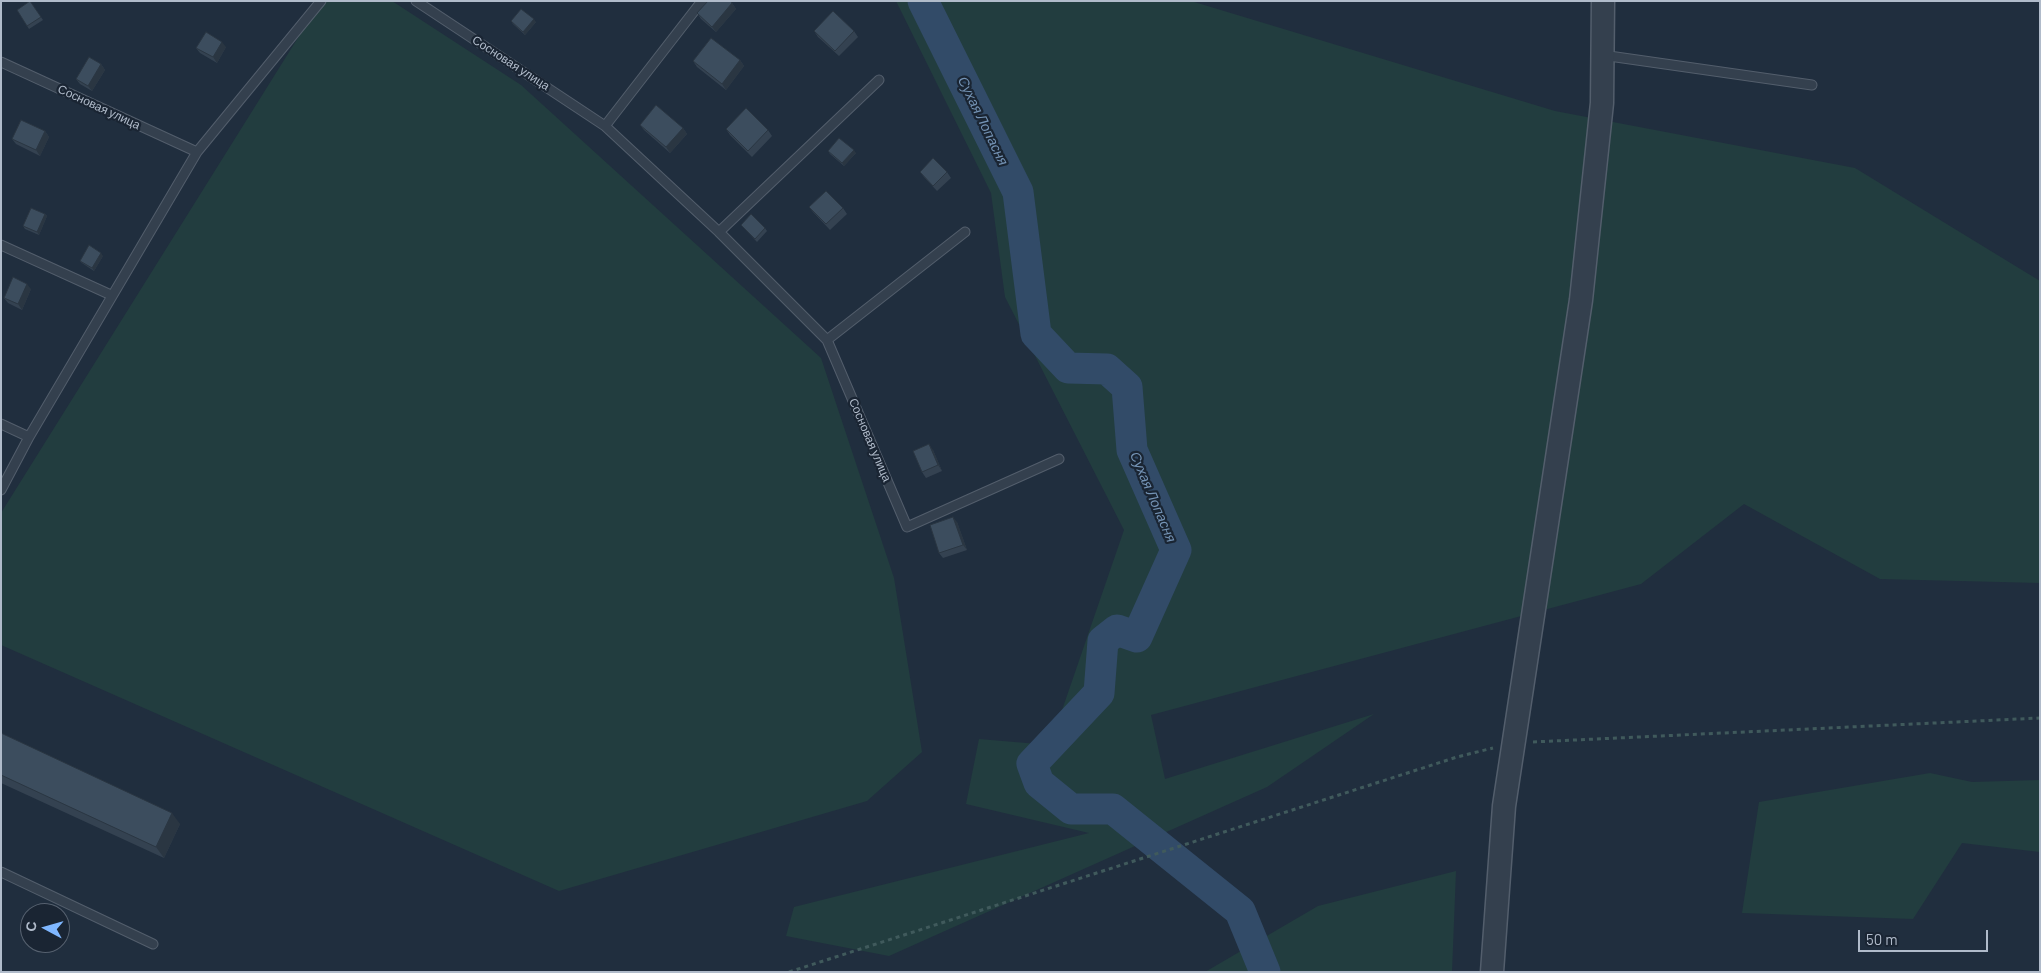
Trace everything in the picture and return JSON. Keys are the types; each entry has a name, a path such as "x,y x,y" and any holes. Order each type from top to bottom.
{"street":[{"path":"1492,972 1504,806 1581,300 1602,103 1603,1"}],"lane":[{"path":"1,490 29,437 111,295 197,152 321,1"},
{"name":"Сосновая улица","path":"416,1 605,126 719,232 828,340 907,527 1059,459"},
{"path":"605,126 702,1"},
{"path":"1602,55 1812,85"},
{"name":"Сосновая улица","path":"1,62 197,152"},
{"path":"719,232 879,80"},
{"path":"828,340 965,232"},
{"path":"1,245 111,295"},
{"path":"1,424 29,437"},
{"path":"1,872 153,944"}],"path":[{"path":"789,972 1457,757 1513,742 2040,718"}],"green space":[{"path":"321,1 392,1 521,85 821,358 894,578 922,752 867,801 559,891 1,645 1,513"},
{"path":"896,1 1191,1 1555,111 1855,168 2040,281 2040,583 1880,579 1744,504 1641,584 1151,715 1165,779 1374,714 1267,787 889,956 786,936 794,907 1089,833 966,804 979,739 1050,745 1124,530 1005,297 991,193"},
{"path":"1930,773 1972,782 2040,780 2040,852 1962,843 1913,919 1742,913 1759,802"},
{"path":"1456,871 1452,972 1205,972 1318,906"}],"building":[{"path":"30,1 41,17 27,26 17,10"},
{"path":"708,1 730,1 732,3 712,27 697,13"},
{"path":"521,9 534,19 523,32 511,21"},
{"path":"833,11 854,31 835,51 814,31"},
{"path":"206,32 222,42 213,57 196,48"},
{"path":"711,38 740,60 722,84 693,61"},
{"path":"89,57 101,64 88,86 76,79"},
{"path":"656,105 683,128 666,147 640,125"},
{"path":"746,108 768,130 748,151 726,129"},
{"path":"21,120 45,131 36,150 12,139"},
{"path":"839,138 854,150 842,163 828,151"},
{"path":"933,158 947,172 933,186 920,172"},
{"path":"826,191 843,208 826,224 809,207"},
{"path":"31,208 45,214 37,232 23,226"},
{"path":"751,214 765,228 755,239 741,225"},
{"path":"89,245 101,253 92,268 80,261"},
{"path":"13,277 27,284 18,304 4,298"},
{"path":"929,444 938,465 922,472 913,451"},
{"path":"953,517 963,545 939,553 930,525"},
{"path":"1,733 172,813 156,847 1,775"}],"waterway":[{"name":"Сухая Лопасня","path":"923,1 1018,192 1036,334 1068,368 1107,369 1127,387 1132,450 1176,550 1137,637 1117,630 1103,641 1099,693 1032,764 1039,783 1071,809 1113,809 1240,911 1265,972"}]}
